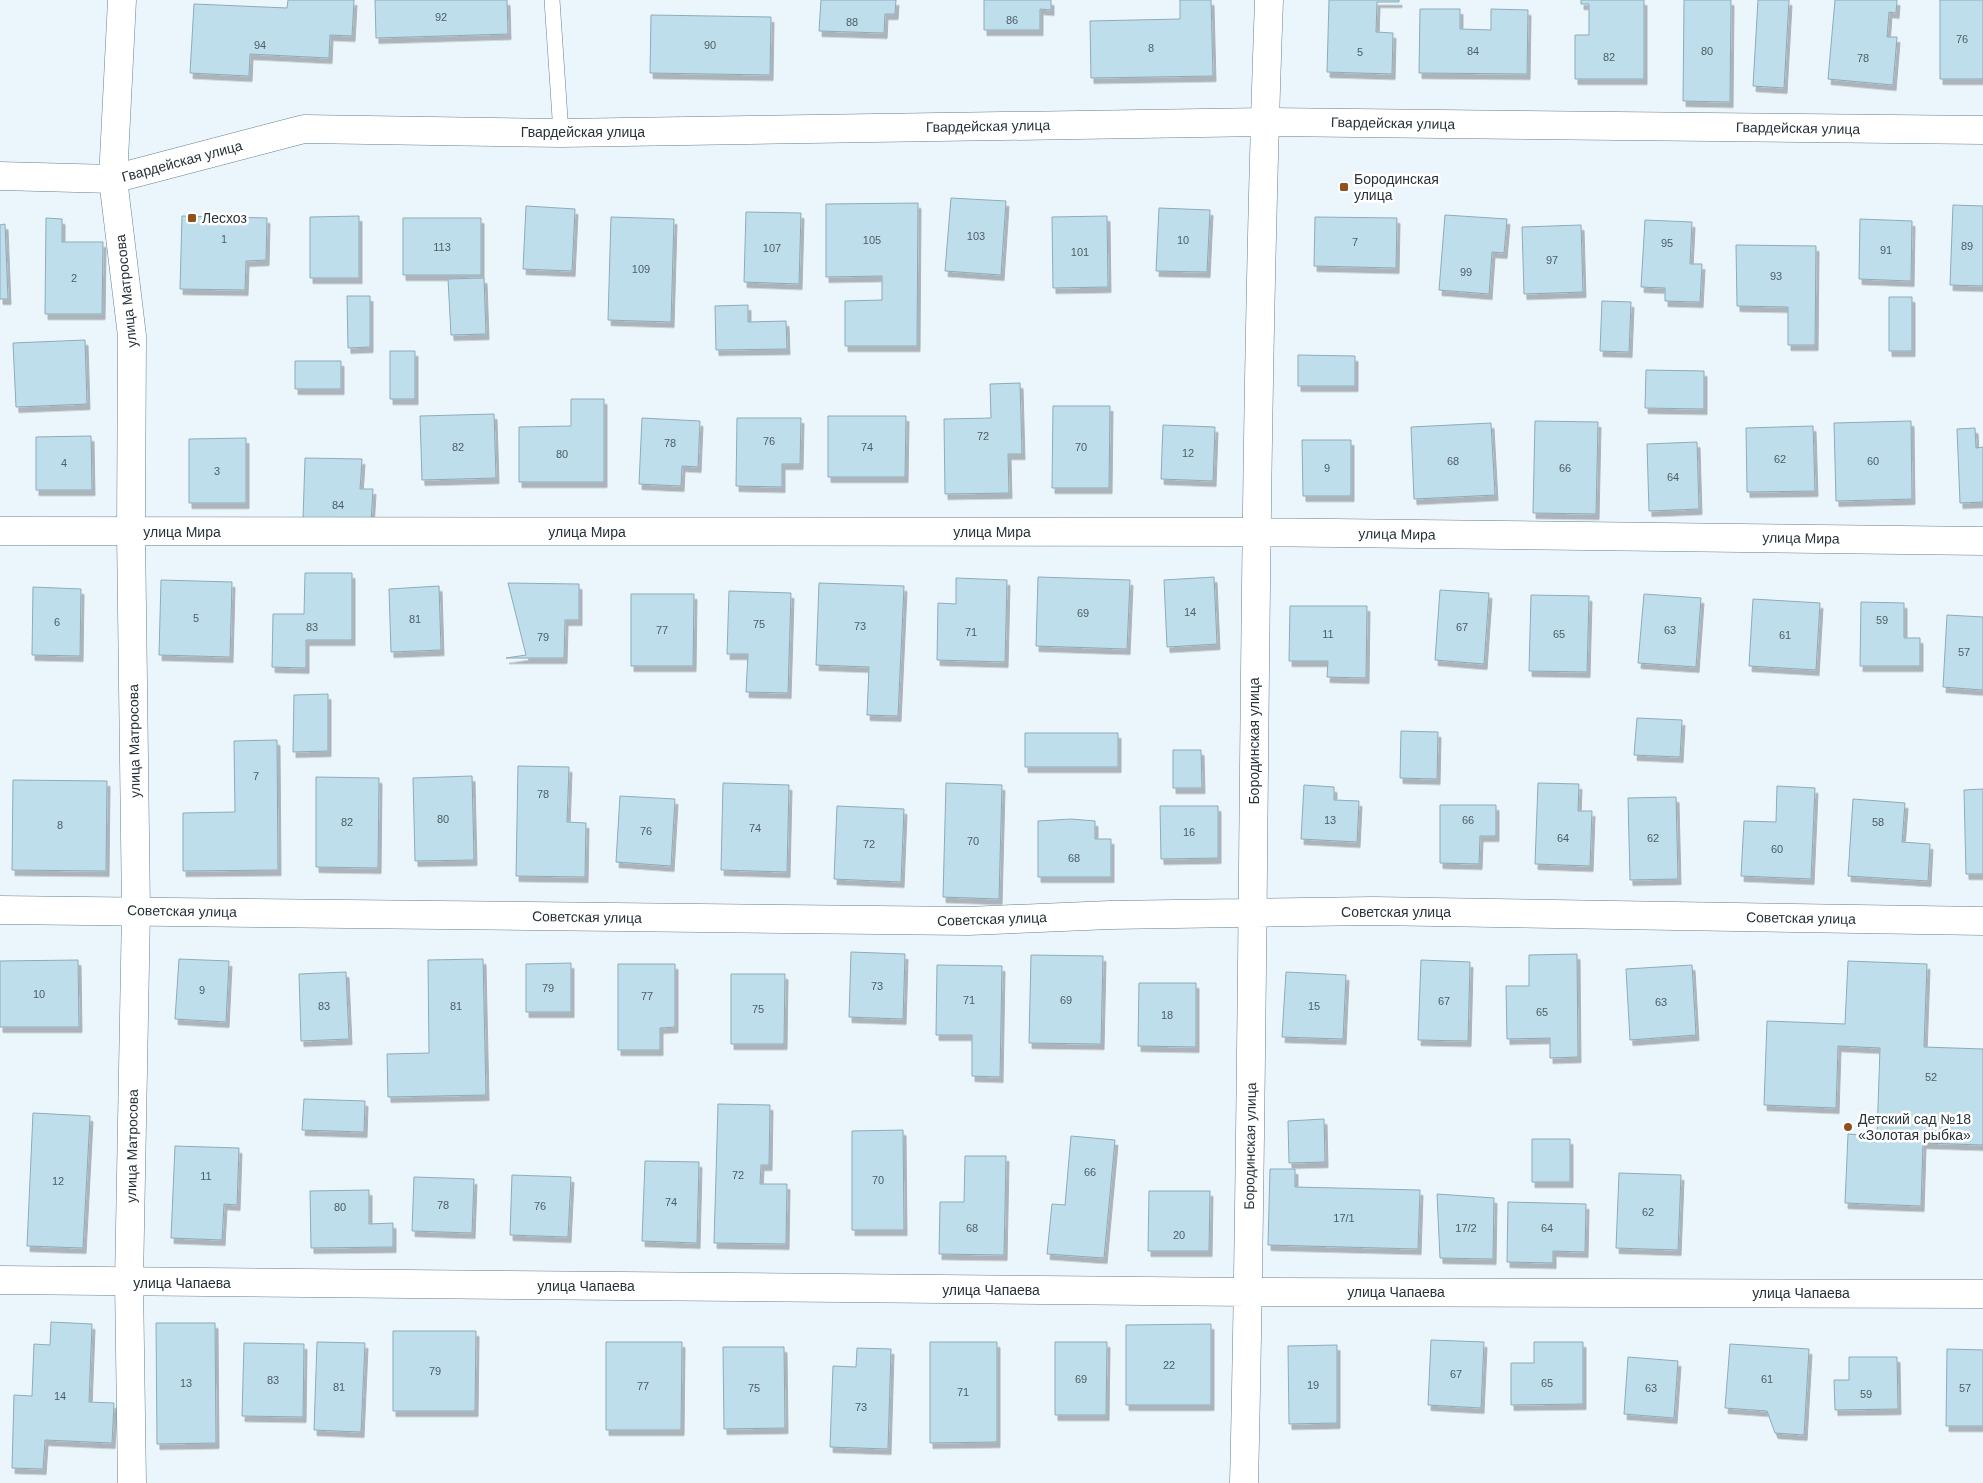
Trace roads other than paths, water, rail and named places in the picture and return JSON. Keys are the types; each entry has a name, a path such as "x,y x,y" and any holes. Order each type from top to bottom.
{"street":[{"name":"улица Матросова","path":"122,0 113,179 132,336 131,532 136,911 129,1282 132,1483"},
{"name":"Бородинская улица","path":"1244,1483 1253,914 1255,532 1264,122 1269,0"},
{"name":"Гвардейская улица","path":"0,176 113,179 304,129 560,133 1264,122 1983,130"},
{"name":"улица Мира","path":"0,531 1255,532 1983,541"},
{"name":"Советская улица","path":"0,910 968,921 1110,915 1372,911 1983,921"},
{"name":"улица Чапаева","path":"0,1280 1248,1292 1983,1294"}],"lane":[{"path":"552,0 560,133"}],"place":[{"name":"Бородинская улица","path":"1344,187"},
{"name":"Лесхоз","path":"192,218"},
{"name":"Детский сад №18 «Золотая рыбка»","path":"1848,1127"}]}
